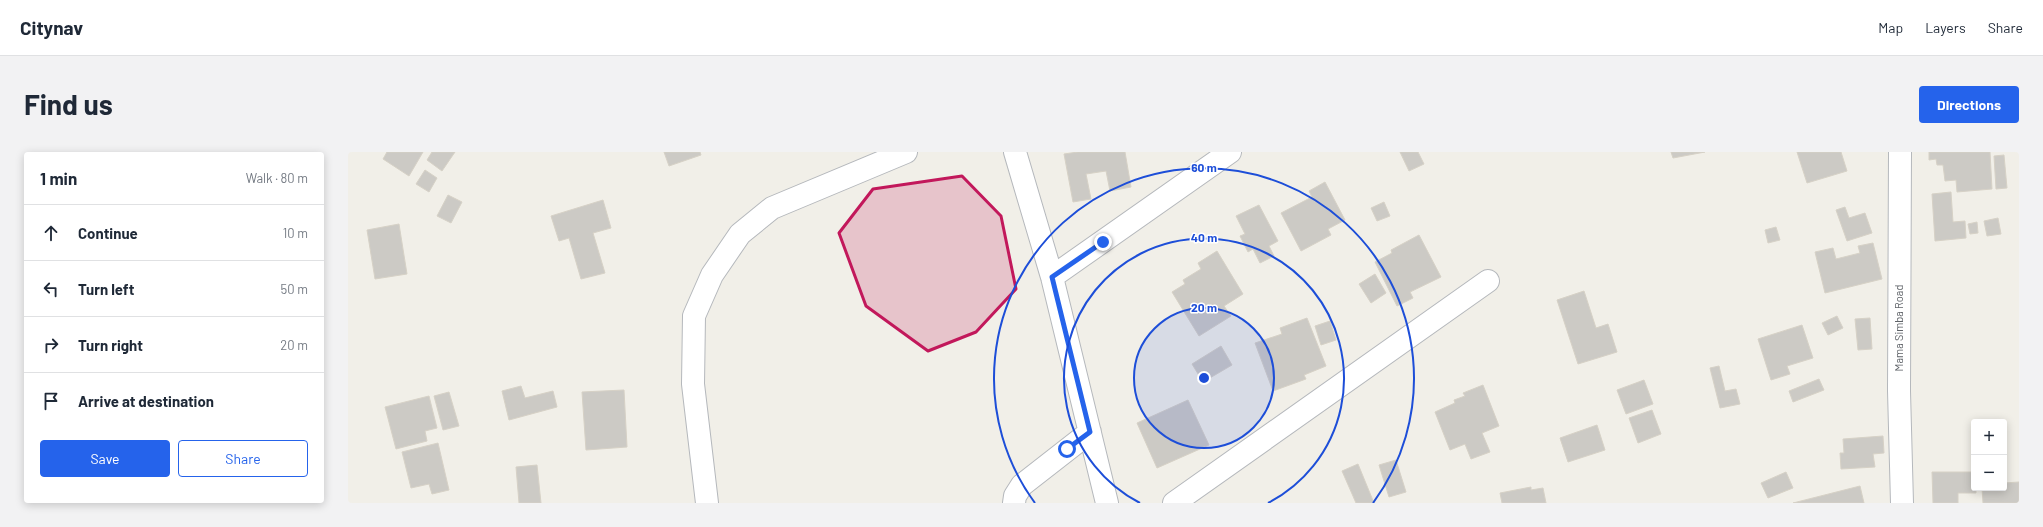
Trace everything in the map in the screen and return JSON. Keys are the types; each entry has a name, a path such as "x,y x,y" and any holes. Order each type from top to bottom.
{"street":[{"path":"707,503 693,384 694,316 712,275 740,234 772,208 906,152"},
{"path":"1015,152 1052,277 1107,503"},
{"path":"1052,277 1230,152"},
{"name":"Mama Simba Road","path":"1900,152 1899,391 1902,503"},
{"path":"1174,503 1488,281"},
{"path":"1014,503 1015,496 1022,485 1090,432"}],"highlighted area":[{"path":"962,176 1001,216 1016,289 976,332 928,351 866,306 839,233 873,189"}],"building":[{"path":"387,152 423,152 409,176 383,159"},
{"path":"432,152 455,152 442,171 427,160"},
{"path":"664,152 700,152 701,155 669,166"},
{"path":"1078,152 1125,152 1131,187 1110,191 1106,171 1086,174 1091,199 1073,202 1064,154"},
{"path":"1400,152 1418,152 1424,164 1409,171"},
{"path":"1671,152 1705,152 1673,158"},
{"path":"1797,152 1841,152 1847,171 1807,183"},
{"path":"1929,152 1990,152 1992,189 1957,192 1956,180 1945,181 1943,165 1937,165 1936,159 1929,160"},
{"path":"2004,155 2007,188 1996,189 1994,156"},
{"path":"425,170 437,178 429,192 416,184"},
{"path":"1325,182 1345,220 1328,229 1331,235 1301,251 1281,213 1312,197 1309,191"},
{"path":"1951,192 1953,222 1965,221 1966,238 1935,241 1932,194"},
{"path":"448,195 462,202 451,223 437,216"},
{"path":"603,200 611,228 593,233 605,273 581,279 569,238 559,241 551,216"},
{"path":"1384,202 1390,216 1377,221 1371,208"},
{"path":"1259,205 1278,241 1269,246 1274,256 1260,263 1253,249 1248,252 1240,236 1245,234 1236,216"},
{"path":"1845,207 1849,218 1865,213 1872,233 1847,241 1836,210"},
{"path":"1998,218 2001,234 1987,236 1984,221"},
{"path":"1977,222 1978,233 1970,234 1968,224"},
{"path":"399,224 407,274 375,279 367,230"},
{"path":"1776,227 1780,240 1768,243 1765,230"},
{"path":"1419,235 1441,277 1410,292 1413,298 1397,306 1375,262 1392,253 1391,250"},
{"path":"1873,243 1882,279 1825,293 1815,252 1833,248 1836,259 1860,253 1858,246"},
{"path":"1217,251 1243,294 1224,306 1231,316 1199,336 1172,292 1185,284 1183,280 1201,269 1198,263"},
{"path":"1375,274 1386,293 1371,303 1359,284"},
{"path":"1584,291 1596,328 1608,324 1617,352 1578,364 1557,300"},
{"path":"1837,316 1843,328 1828,335 1822,323"},
{"path":"1307,318 1326,366 1304,375 1306,379 1273,391 1255,343 1282,334 1280,328"},
{"path":"1870,318 1872,349 1858,350 1855,319"},
{"path":"1330,321 1336,340 1321,345 1315,326"},
{"path":"1802,325 1813,358 1787,366 1790,374 1771,380 1758,339"},
{"path":"1221,346 1232,365 1203,382 1192,364"},
{"path":"1719,366 1725,391 1736,389 1740,404 1720,408 1710,368"},
{"path":"1819,379 1824,390 1793,402 1789,391"},
{"path":"1644,380 1653,404 1626,414 1617,390"},
{"path":"1483,385 1499,426 1482,433 1490,452 1471,459 1465,444 1450,450 1435,412 1455,403 1454,400 1465,396 1463,393"},
{"path":"521,386 525,398 553,391 557,407 509,420 502,391"},
{"path":"624,390 627,447 586,450 582,392"},
{"path":"449,392 459,426 443,430 434,396"},
{"path":"429,396 437,428 425,431 427,441 396,449 385,407"},
{"path":"1188,400 1209,445 1157,468 1137,423"},
{"path":"1652,410 1661,434 1638,443 1629,418"},
{"path":"1597,425 1605,450 1568,462 1560,438"},
{"path":"1883,436 1884,453 1873,454 1875,467 1841,469 1840,453 1844,453 1843,439"},
{"path":"438,443 449,490 432,494 429,484 411,488 402,452"},
{"path":"1396,460 1406,492 1389,497 1379,465"},
{"path":"1358,464 1374,503 1356,503 1342,471"},
{"path":"537,465 541,503 519,503 516,467"},
{"path":"1786,472 1793,488 1768,498 1761,483"},
{"path":"1932,472 1971,472 1971,491 1976,491 1976,493 1958,493 1958,503 1933,503"},
{"path":"2019,482 2019,503 1983,503 1982,491 2007,491 2007,483"},
{"path":"1860,486 1864,503 1793,503"},
{"path":"1531,487 1531,490 1543,488 1546,503 1502,503 1500,493"}],"route":[{"path":"1067,449 1090,432 1052,277 1103,242"}]}
